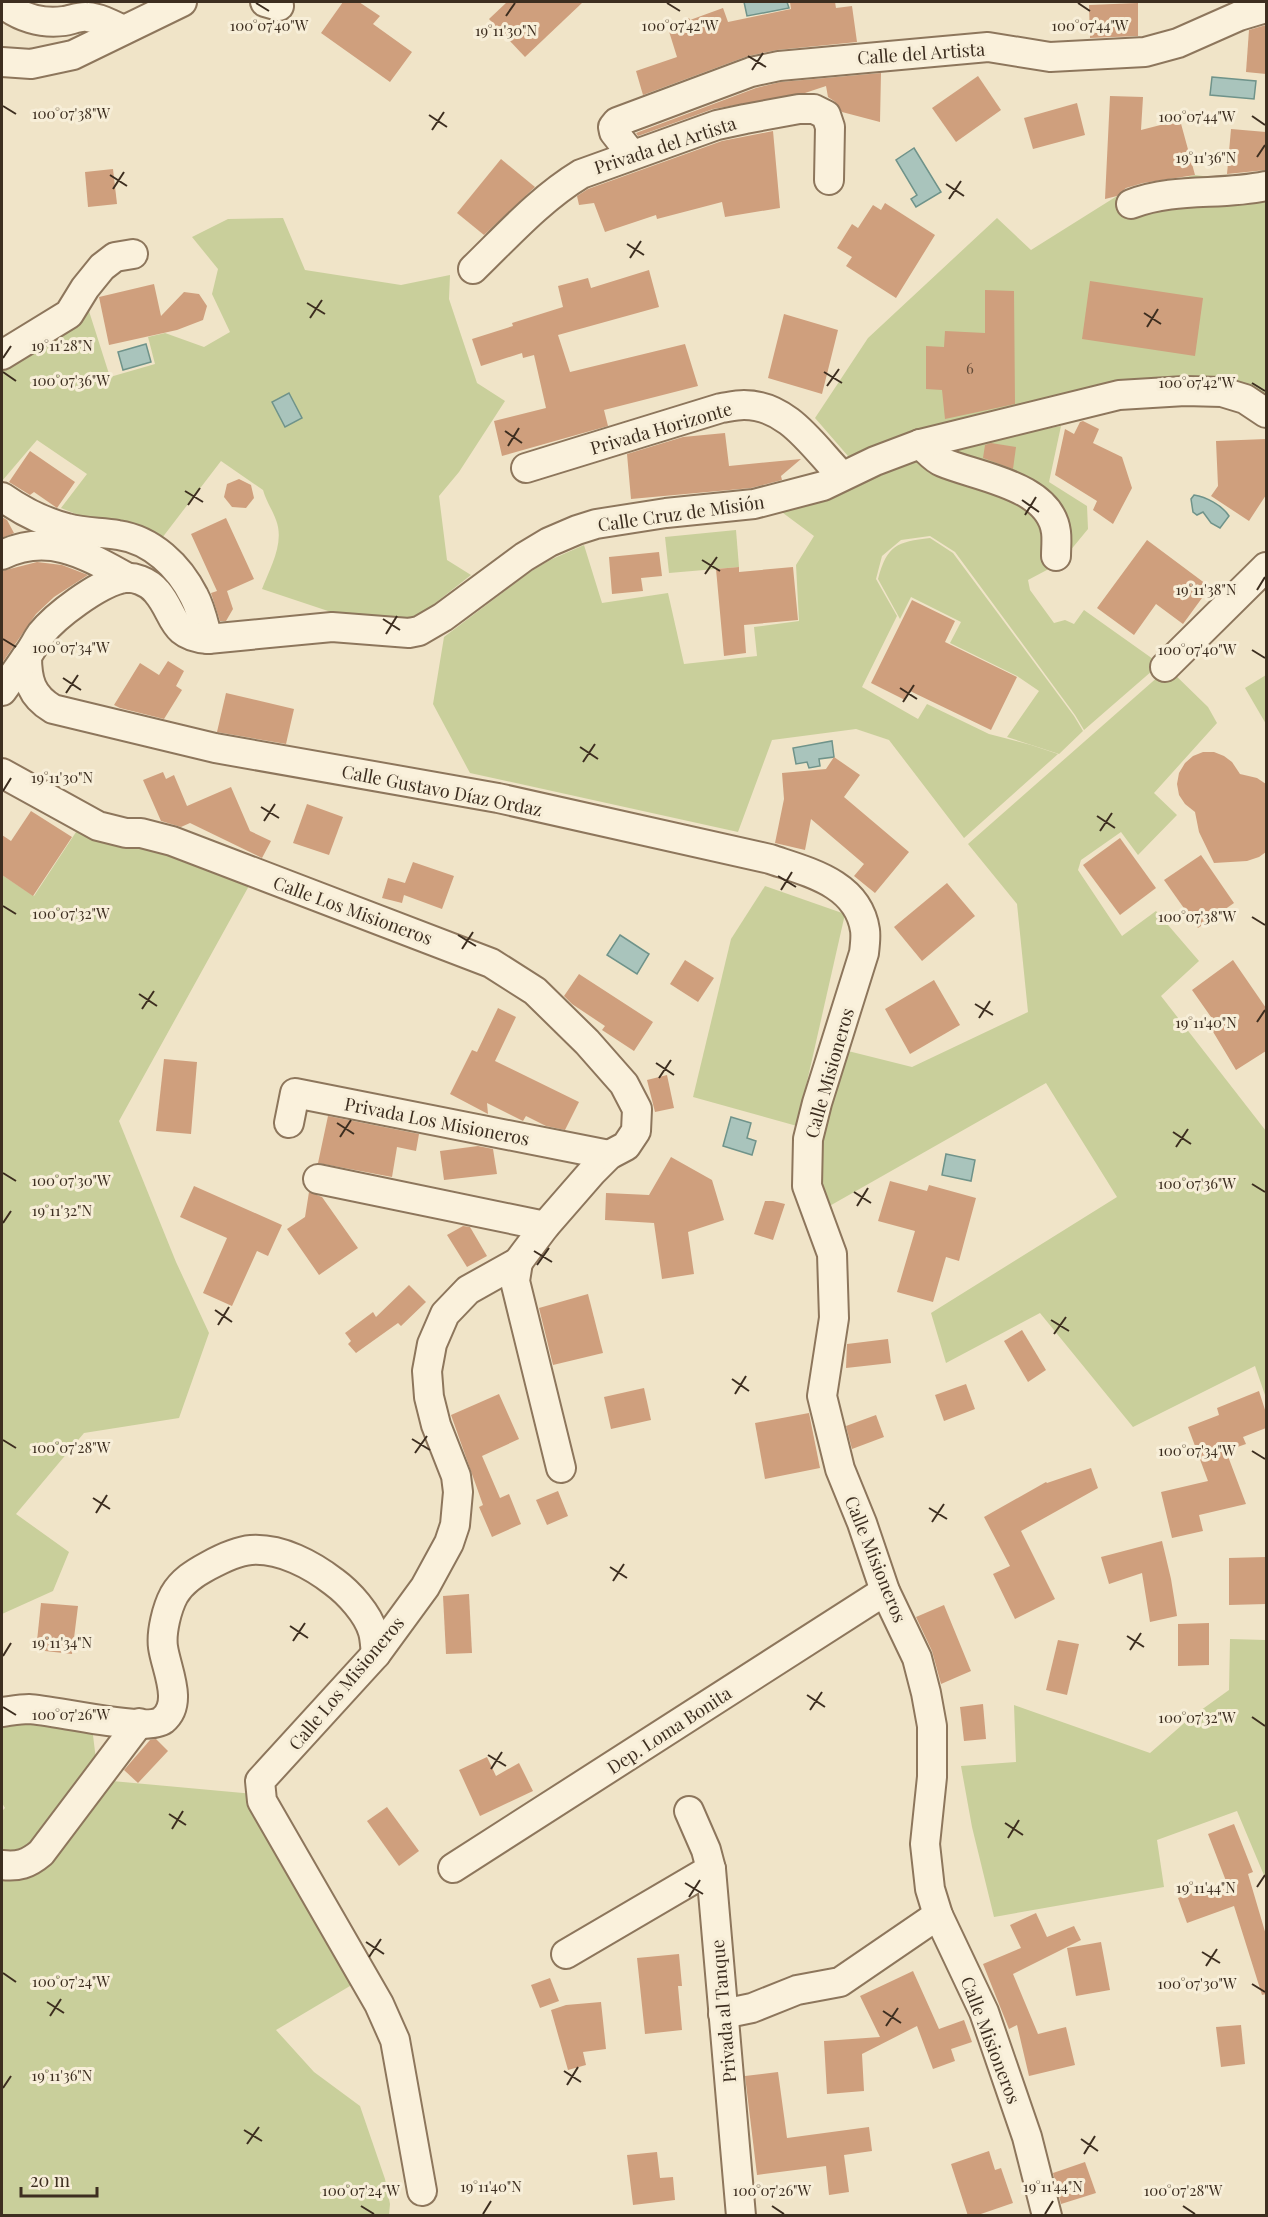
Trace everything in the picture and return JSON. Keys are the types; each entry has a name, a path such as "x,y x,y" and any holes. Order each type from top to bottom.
{"street":[{"path":"2,62 32,64 73,55 182,2"},
{"path":"15,7 49,22 85,16 105,21 123,30"},
{"name":"Calle del Artista","path":"632,155 614,132 613,127 617,122 751,72 819,61 988,47 1050,57 1145,52 1178,43 1239,16 1266,9"},
{"name":"Privada del Artista","path":"473,269 536,206 562,185 591,169 717,125 777,112 814,109 826,116 830,128 829,180"},
{"path":"1131,204 1163,194 1242,191 1266,186"},
{"path":"2,355 69,314 102,267 116,257 133,254"},
{"name":"Calle Cruz de Misión","path":"2,555 30,545 61,546 106,565 156,590 173,620 187,633 197,638 208,639 332,627 398,634 419,631 443,617 524,557 549,542 596,524 666,513 754,504 823,486 875,461 920,444 1119,396 1185,391 1222,392 1245,399 1266,413"},
{"name":"Privada Horizonte","path":"526,468 721,408 744,405 767,408 784,416 842,476"},
{"path":"920,444 940,461 986,475 1023,491 1048,511 1056,531 1056,556"},
{"path":"2,497 18,508 67,528 120,535 148,546 162,555 191,589 208,639"},
{"path":"1165,667 1266,567"},
{"path":"2,691 41,634 60,614 118,579 128,578"},
{"name":"Calle Gustavo Díaz Ordaz","path":"27,656 29,684 34,694 53,709 215,748 498,798 770,859 814,874 841,887 858,908 865,930"},
{"name":"Calle Los Misioneros","path":"2,773 98,826 126,833 141,833 172,842 491,963 536,991 587,1042 624,1084 637,1109 636,1131 626,1146 609,1155 592,1172 545,1226 518,1262 468,1290 445,1314 432,1344 427,1371 429,1397 436,1425 456,1476 458,1501 455,1525 449,1543 425,1587 376,1654 260,1781 262,1802 379,2004 395,2040 422,2191"},
{"name":"Calle Misioneros","path":"865,930 864,953 808,1139 807,1186 832,1254 834,1318 822,1396 840,1469 862,1523 885,1591 917,1658 932,1725 932,1777 925,1844 930,1889 938,1915 984,2012 1023,2126 1047,2216"},
{"name":"Privada Los Misioneros","path":"289,1123 295,1093 609,1155"},
{"path":"318,1179 545,1226"},
{"path":"518,1262 514,1281 561,1468"},
{"path":"2,1712 28,1709 93,1720 157,1724 164,1720 171,1710 173,1698 162,1645 166,1616 175,1594 190,1575 213,1563 250,1550 269,1552 305,1563 338,1584 363,1613 373,1630 376,1654"},
{"name":"Dep. Loma Bonita","path":"453,1868 885,1591"},
{"path":"2,1865 23,1865 41,1853 139,1723"},
{"name":"Privada al Tanque","path":"688,1811 706,1850 711,1869 741,2216"},
{"path":"566,1954 711,1869"},
{"path":"723,2014 752,2008 797,1990 840,1982 938,1915"}],"green space":[{"path":"1195,175 1226,179 1266,179 1266,399 1228,382 1185,377 872,453 848,456 815,418 868,338 997,218 1031,250 1125,191"},
{"path":"283,218 305,270 401,285 450,275 449,299 477,383 505,401 459,472 439,496 447,560 471,575 429,608 410,618 346,617 262,589 278,546 276,520 263,490 221,461 162,538 88,519 61,508 87,474 37,440 2,481 2,361 88,308 110,377 155,364 148,337 165,333 204,347 230,332 212,294 218,269 192,237 228,219"},
{"path":"1061,426 1049,482 1087,506 1088,529 1060,563 1028,580 1030,590 1054,623 1065,620 1074,624 1084,610 1160,664 1084,730 955,552 930,536 901,540 882,556 876,579 897,616 862,687 918,719 927,704 989,734 1058,754 964,838 889,740 856,729 772,740 738,832 470,773 433,704 444,637 530,572 584,545 602,603 668,593 684,664 757,656 754,627 799,621 796,565 814,536 779,510 937,448"},
{"path":"736,530 739,567 669,573 665,537"},
{"path":"930,538 953,553 1083,731 1059,754 1007,737 1039,691 1017,676 950,643 961,622 911,597 900,619 878,579 881,568 895,547 909,541"},
{"path":"1168,668 1208,707 1217,723 1154,793 1177,815 1138,855 1121,832 1081,860 1078,870 1122,936 1156,911 1199,961 1161,996 1266,1131 1266,1398 1255,1366 1133,1427 1040,1313 946,1363 931,1313 1117,1197 1046,1083 826,1208 817,1188 816,1143 844,1050 912,1067 1028,1012 1017,904 968,844"},
{"path":"1266,675 1266,724 1245,688"},
{"path":"78,829 139,843 250,884 119,1121 176,1262 209,1333 179,1418 84,1433 16,1514 69,1552 53,1591 2,1614 2,875 34,896"},
{"path":"765,886 845,914 797,1126 693,1097 731,939"},
{"path":"1230,1639 1266,1640 1266,1880 1237,1811 1157,1840 1164,1887 994,1917 972,1827 961,1766 1016,1762 1014,1705 1150,1753 1190,1718 1229,1690"},
{"path":"2,1713 92,1727 97,1768 112,1781 254,1794 355,1983 276,2030 314,2072 360,2106 385,2179 390,2204 389,2215 2,2215 2,1811 5,1808 2,1803"}],"water":[{"path":"744,2 787,2 789,8 747,16"},
{"path":"1212,77 1256,81 1254,99 1210,95"},
{"path":"914,148 941,192 916,207 911,199 917,195 896,160"},
{"path":"146,344 151,362 123,370 118,352"},
{"path":"289,393 302,418 285,427 272,402"},
{"path":"1194,495 1213,502 1226,512 1229,516 1220,528 1211,523 1203,512 1197,515 1193,512 1191,499"},
{"path":"832,741 834,757 819,759 820,766 809,768 807,762 796,764 793,748"},
{"path":"620,935 649,954 637,974 607,955"},
{"path":"731,1117 751,1123 747,1138 756,1141 752,1155 723,1146"},
{"path":"946,1154 975,1160 971,1181 942,1175"}],"building":[{"path":"343,2 359,2 380,16 373,24 412,52 390,82 321,33"},
{"path":"507,2 583,2 525,57 489,19"},
{"path":"790,2 835,2 836,8 852,6 857,42 777,50 748,56 643,95 636,71 677,57 667,25 689,18 690,20 723,8 728,22 791,9"},
{"path":"1138,3 1138,36 1090,38 1089,5"},
{"path":"1266,25 1266,74 1246,72 1249,30"},
{"path":"881,73 880,122 842,112 828,97 826,86 805,93 713,109 638,136 636,133 756,88 781,82"},
{"path":"978,76 1001,110 956,142 932,108"},
{"path":"1110,96 1143,97 1141,130 1180,120 1195,175 1143,183 1126,188 1117,196 1105,199"},
{"path":"1077,103 1085,135 1033,149 1024,118"},
{"path":"1231,129 1266,132 1266,170 1227,174"},
{"path":"773,131 780,208 725,217 722,202 657,219 656,215 605,232 594,203 579,205 577,196 588,189 722,141"},
{"path":"501,159 535,187 484,235 457,213"},
{"path":"113,169 117,204 88,207 85,172"},
{"path":"885,203 935,235 896,298 846,266 852,257 837,248 852,224 858,228 873,205 881,210"},
{"path":"649,270 659,307 558,335 570,372 685,344 698,386 604,410 608,426 502,456 494,421 546,408 534,355 523,358 522,353 481,366 472,339 513,326 512,323 563,307 558,286 588,278 591,288"},
{"path":"1090,281 1203,298 1195,356 1082,339"},
{"path":"154,284 161,316 184,292 199,294 207,306 203,320 177,330 109,345 99,297"},
{"path":"985,290 1014,291 1015,404 945,419 942,390 926,389 926,346 944,347 945,331 985,333"},
{"path":"784,314 838,330 822,394 768,378"},
{"path":"1083,421 1099,429 1093,443 1122,457 1132,488 1113,524 1093,510 1097,501 1055,475 1065,429 1074,434 1080,422"},
{"path":"725,433 729,466 801,459 781,476 782,480 751,488 631,499 627,454 683,437"},
{"path":"1266,439 1266,495 1249,521 1211,496 1218,486 1216,441"},
{"path":"991,443 1016,447 1013,469 983,458 985,445"},
{"path":"30,451 75,482 57,508 34,492 30,495 9,482"},
{"path":"239,479 251,485 254,498 246,508 232,507 224,497 227,484"},
{"path":"2,517 7,520 14,533 2,538"},
{"path":"226,518 254,579 227,591 233,609 226,621 220,621 211,593 217,591 191,534"},
{"path":"1147,540 1210,587 1183,624 1156,604 1134,635 1097,608"},
{"path":"659,552 662,576 641,578 643,591 612,594 609,557"},
{"path":"37,562 62,565 88,575 54,597 36,614 2,663 2,571"},
{"path":"739,567 739,572 793,567 798,620 744,625 746,653 724,656 716,569"},
{"path":"912,600 955,621 945,642 1017,677 991,730 910,691 905,700 871,683"},
{"path":"168,661 184,671 176,686 182,690 164,719 114,705 140,663 159,675"},
{"path":"226,693 294,709 286,744 217,732"},
{"path":"1203,752 1214,752 1224,756 1232,762 1240,774 1257,778 1266,784 1266,852 1259,857 1247,861 1214,863 1199,832 1195,812 1179,795 1177,784 1179,773 1185,763 1193,756"},
{"path":"834,757 860,775 844,797 909,852 875,893 854,876 864,864 811,819 805,850 775,843 784,799 782,773 826,769"},
{"path":"163,772 166,779 174,775 187,806 231,787 250,831 271,841 262,858 190,823 181,827 161,821 143,780"},
{"path":"307,804 343,817 329,855 293,843"},
{"path":"31,811 72,837 33,896 2,875 2,835 11,841"},
{"path":"1120,838 1156,888 1120,915 1083,865"},
{"path":"1201,855 1234,903 1198,928 1164,880"},
{"path":"413,862 454,876 442,909 404,895 402,903 382,898 388,878 405,883"},
{"path":"947,883 975,916 922,961 894,927"},
{"path":"685,960 714,978 698,1002 670,984"},
{"path":"1233,960 1266,1008 1266,1051 1236,1070 1206,1020 1211,1017 1192,990"},
{"path":"579,974 653,1022 634,1051 602,1030 605,1026 564,996"},
{"path":"934,980 960,1025 910,1054 885,1009"},
{"path":"498,1008 516,1017 495,1061 579,1102 565,1130 546,1126 526,1116 523,1121 487,1103 488,1114 450,1094 472,1050 477,1052"},
{"path":"164,1059 197,1062 191,1134 156,1131"},
{"path":"667,1075 674,1108 655,1112 647,1080"},
{"path":"328,1116 419,1134 416,1151 397,1147 392,1177 318,1163"},
{"path":"478,1146 493,1149 497,1174 444,1180 440,1151"},
{"path":"671,1157 712,1180 724,1220 688,1232 694,1274 662,1279 654,1223 605,1220 606,1193 649,1195"},
{"path":"890,1181 927,1191 929,1185 976,1198 959,1261 946,1257 933,1302 897,1292 915,1231 878,1221"},
{"path":"194,1186 282,1225 268,1256 257,1251 232,1306 203,1293 227,1238 180,1217"},
{"path":"309,1192 322,1197 358,1248 319,1275 287,1229 305,1217"},
{"path":"765,1201 785,1204 773,1240 754,1234"},
{"path":"463,1226 470,1227 487,1256 467,1267 447,1235"},
{"path":"409,1285 426,1302 401,1326 398,1323 356,1353 348,1344 351,1341 345,1333 373,1312 376,1317"},
{"path":"588,1294 603,1353 553,1365 539,1308"},
{"path":"1022,1330 1046,1370 1028,1382 1004,1341"},
{"path":"888,1339 891,1363 846,1368 847,1344"},
{"path":"966,1384 975,1409 944,1421 935,1395"},
{"path":"644,1388 651,1420 611,1429 604,1397"},
{"path":"1259,1391 1266,1413 1266,1428 1243,1437 1246,1444 1226,1451 1246,1504 1199,1515 1203,1531 1172,1538 1161,1492 1208,1481 1188,1427 1219,1415 1217,1408"},
{"path":"499,1394 519,1439 482,1456 500,1498 509,1494 521,1524 492,1537 479,1507 483,1505 451,1415"},
{"path":"809,1413 820,1468 765,1479 755,1423"},
{"path":"876,1415 884,1437 852,1449 846,1426"},
{"path":"1091,1468 1098,1488 1021,1531 1055,1599 1015,1619 993,1574 1010,1566 984,1517 1046,1482"},
{"path":"558,1491 568,1516 547,1525 536,1500"},
{"path":"1162,1541 1177,1616 1150,1622 1142,1573 1109,1584 1101,1557"},
{"path":"1266,1557 1266,1604 1229,1605 1229,1558"},
{"path":"469,1594 472,1653 446,1654 443,1596"},
{"path":"41,1603 78,1606 72,1654 36,1650"},
{"path":"944,1605 971,1671 941,1684 932,1651 916,1617"},
{"path":"1209,1623 1209,1665 1178,1666 1178,1624"},
{"path":"1058,1640 1079,1644 1067,1695 1046,1690"},
{"path":"983,1704 986,1739 964,1741 960,1707"},
{"path":"156,1739 168,1751 138,1783 124,1770 150,1740"},
{"path":"487,1757 496,1776 519,1763 533,1791 480,1816 459,1770"},
{"path":"387,1807 419,1851 399,1866 367,1821"},
{"path":"1234,1824 1253,1872 1248,1874 1266,1935 1266,1994 1262,1995 1234,1906 1187,1923 1178,1898 1226,1881 1208,1834"},
{"path":"1036,1913 1047,1937 1074,1926 1081,1940 1013,1974 1038,2034 1066,2027 1075,2065 1029,2076 1017,2025 1009,2029 983,1964 1021,1948 1010,1925"},
{"path":"1101,1942 1110,1990 1076,1996 1067,1948"},
{"path":"679,1954 682,1986 678,1986 682,2030 645,2034 637,1958"},
{"path":"913,1971 939,2029 964,2020 972,2042 951,2049 955,2061 933,2069 917,2026 862,2054 864,2091 827,2094 824,2041 880,2037 860,1996"},
{"path":"550,1978 559,2001 540,2008 531,1985"},
{"path":"601,2002 606,2049 583,2052 586,2065 568,2070 551,2010 566,2005"},
{"path":"1241,2025 1245,2064 1221,2067 1216,2027"},
{"path":"778,2072 787,2138 869,2127 872,2151 844,2155 849,2192 829,2195 826,2166 757,2175 745,2076"},
{"path":"989,2151 995,2170 1001,2168 1013,2203 975,2216 968,2216 951,2164"},
{"path":"657,2152 660,2178 673,2177 675,2200 633,2205 627,2155"},
{"path":"1085,2162 1096,2193 1061,2204 1053,2173"}]}
